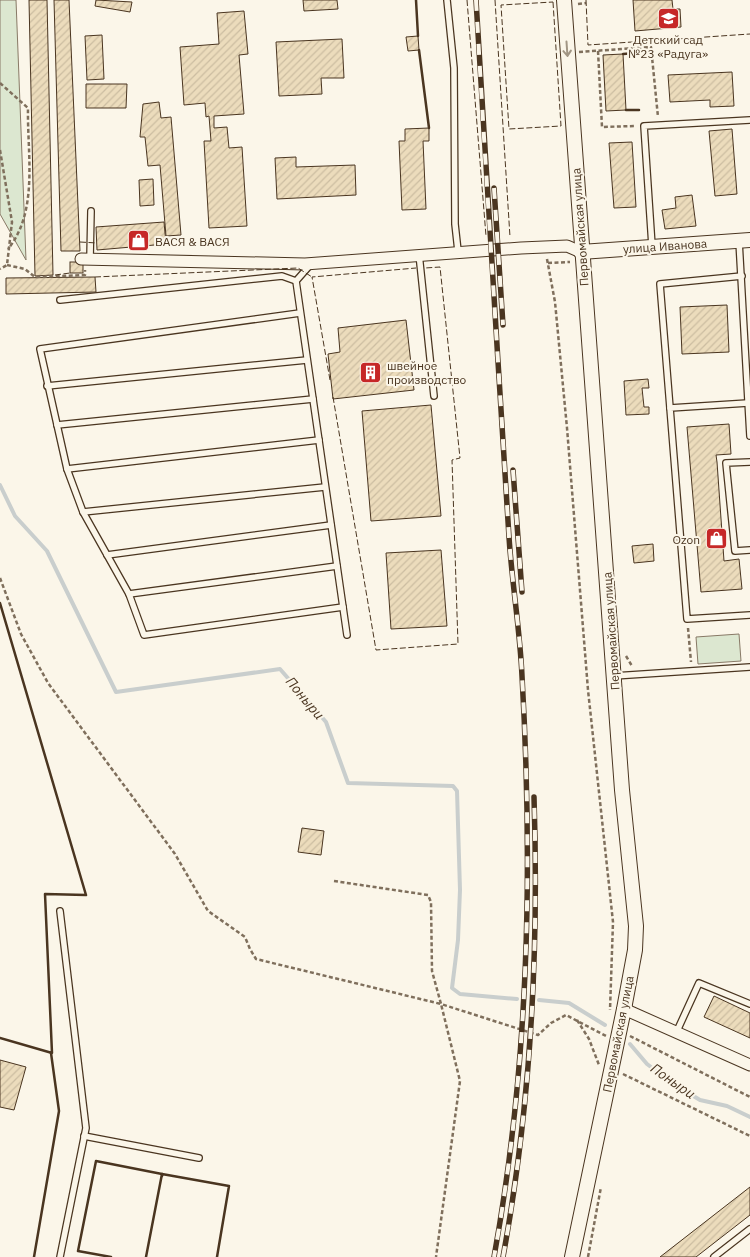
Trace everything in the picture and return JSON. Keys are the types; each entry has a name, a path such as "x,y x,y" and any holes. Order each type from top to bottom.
{"street":[{"name":"Первомайская улица","path":"570,2 578,257 636,926 624,1010 572,1257"},
{"name":"улица Иванова","path":"578,257 652,248 744,241"},
{"path":"85,259 313,263 419,254 566,246 578,257"},
{"path":"624,1010 677,1031 750,1065"}],"lane":[{"path":"447,0 454,68 455,224 458,252"},
{"path":"652,248 644,126 750,120"},
{"path":"85,259 91,211"},
{"path":"744,241 742,276 750,436"},
{"path":"419,254 434,396"},
{"path":"296,280 313,263"},
{"path":"60,300 282,276 296,280"},
{"path":"742,276 660,284 687,619 750,615"},
{"path":"296,280 347,635"},
{"path":"300,313 40,349 67,470 84,512 129,594 144,635 343,607"},
{"path":"47,386 307,360"},
{"path":"57,425 313,399"},
{"path":"670,408 748,403"},
{"path":"67,470 319,440"},
{"path":"750,462 726,463 735,551 750,550"},
{"path":"84,512 325,487"},
{"path":"107,555 331,525"},
{"path":"129,594 337,566"},
{"path":"614,676 750,667"},
{"path":"60,911 86,1128 60,1257"},
{"path":"677,1031 699,982 750,1004"},
{"path":"84,1136 199,1158"},
{"path":"714,1257 750,1229"}],"path":[{"path":"570,2 586,3"},
{"path":"579,52 651,47 659,126"},
{"path":"598,51 602,126 644,126"},
{"path":"0,83 28,108 28,196 23,222 16,239 8,248"},
{"path":"0,150 12,222 6,265"},
{"path":"545,247 555,302 588,690 613,922 609,1017"},
{"path":"548,263 578,257"},
{"path":"0,269 6,265 25,269 35,277 85,275 85,259"},
{"path":"0,578 21,634 48,683 175,854 208,911 245,937 256,959 441,1004 538,1035 551,1023 566,1015 606,1036"},
{"path":"687,619 692,671"},
{"path":"334,881 428,895 431,902 432,971 460,1081 436,1257"},
{"path":"577,1020 589,1040 600,1068 602,1060"},
{"path":"604,1044 608,1027"},
{"path":"628,1036 750,1097"},
{"path":"623,1074 750,1136"}],"green space":[{"path":"0,0 16,0 26,260 0,214"},
{"path":"739,634 741,661 698,664 696,637"}],"building":[{"path":"29,0 47,0 53,275 35,276"},
{"path":"54,0 69,0 80,251 61,251"},
{"path":"96,0 132,2 130,12 95,6"},
{"path":"303,0 337,0 338,9 304,11"},
{"path":"633,0 672,0 673,9 680,9 681,27 635,31"},
{"path":"244,11 248,54 239,55 244,114 214,116 214,128 227,127 229,148 242,147 247,226 209,228 204,141 211,141 209,116 206,117 205,103 184,105 180,47 219,44 217,13"},
{"path":"102,35 104,79 87,80 85,36"},
{"path":"418,36 419,50 408,51 406,37"},
{"path":"342,39 344,78 321,78 322,94 279,96 276,42"},
{"path":"623,54 626,110 606,111 603,55"},
{"path":"732,72 734,106 710,107 710,100 670,102 668,75"},
{"path":"86,84 127,84 126,108 86,108"},
{"path":"159,102 161,118 171,117 181,235 166,236 160,165 148,166 145,137 140,137 143,104"},
{"path":"429,128 429,141 423,141 426,209 402,210 399,141 405,141 405,129"},
{"path":"732,129 737,194 715,196 709,131"},
{"path":"632,142 636,207 614,208 609,143"},
{"path":"296,157 296,167 355,165 356,195 277,199 275,158"},
{"path":"153,179 154,205 140,206 139,180"},
{"path":"692,195 696,226 665,229 662,210 676,208 675,197"},
{"path":"164,222 166,244 97,250 96,227"},
{"path":"70,262 83,262 83,273 70,273"},
{"path":"95,277 96,292 6,294 6,278"},
{"path":"727,305 729,352 682,354 680,307"},
{"name":"швейное производство","path":"406,320 414,390 333,399 328,354 340,352 338,328"},
{"path":"648,379 649,388 642,388 644,407 649,407 649,414 626,415 624,381"},
{"path":"431,405 441,516 371,521 362,411"},
{"path":"729,424 731,454 716,455 724,561 739,559 742,589 701,592 687,427"},
{"path":"653,544 654,561 634,563 632,546"},
{"path":"441,550 447,626 391,629 386,553"},
{"path":"302,828 324,831 321,855 298,852"},
{"path":"714,996 750,1013 750,1038 704,1017"},
{"path":"0,1060 26,1067 14,1110 0,1107"},
{"path":"750,1187 750,1215 696,1257 660,1257"}],"waterway":[{"name":"Поныри","path":"0,485 15,516 47,551 116,692 280,669 326,722 348,783 453,786 457,791 460,890 458,940 452,988 460,994 517,999"},
{"name":"Поныри","path":"539,1000 569,1003 605,1025"},
{"name":"Поныри","path":"630,1044 647,1064 672,1083 700,1100 727,1106 750,1117"}],"railway":[{"path":"476,0 509,537 521,659 527,822 525,967 521,1040 506,1185 494,1257"},
{"path":"494,188 503,325"},
{"path":"513,470 522,592"},
{"path":"503,1257 520,1143 531,1028 535,912 534,797"}],"fence":[{"path":"467,0 486,236"},
{"path":"495,0 510,237"},
{"path":"586,0 588,45 750,34"},
{"path":"553,2 561,126 509,129 501,5 553,2"},
{"path":"80,242 97,243"},
{"path":"333,397 376,650 458,644 452,460 460,458 440,267 425,268"},
{"path":"95,277 298,268 312,277"},
{"path":"330,380 312,277 416,268"},
{"path":"55,275 70,273"}],"wall":[{"path":"416,0 418,36"},
{"path":"419,50 429,128"},
{"path":"623,54 636,53"},
{"path":"626,110 639,110"},
{"path":"0,603 86,895 45,894 52,1053 0,1038"},
{"path":"34,1257 59,1111 51,1053"},
{"path":"111,1257 78,1251 96,1161 162,1174 146,1257"},
{"path":"162,1176 162,1174 229,1186 217,1257"}],"place":[{"name":"Детский сад №23 «Радуга»","path":"668,18"},
{"name":"ВАСЯ & ВАСЯ","path":"139,241"},
{"name":"швейное производство","path":"371,372"},
{"name":"Ozon","path":"716,539"}]}
